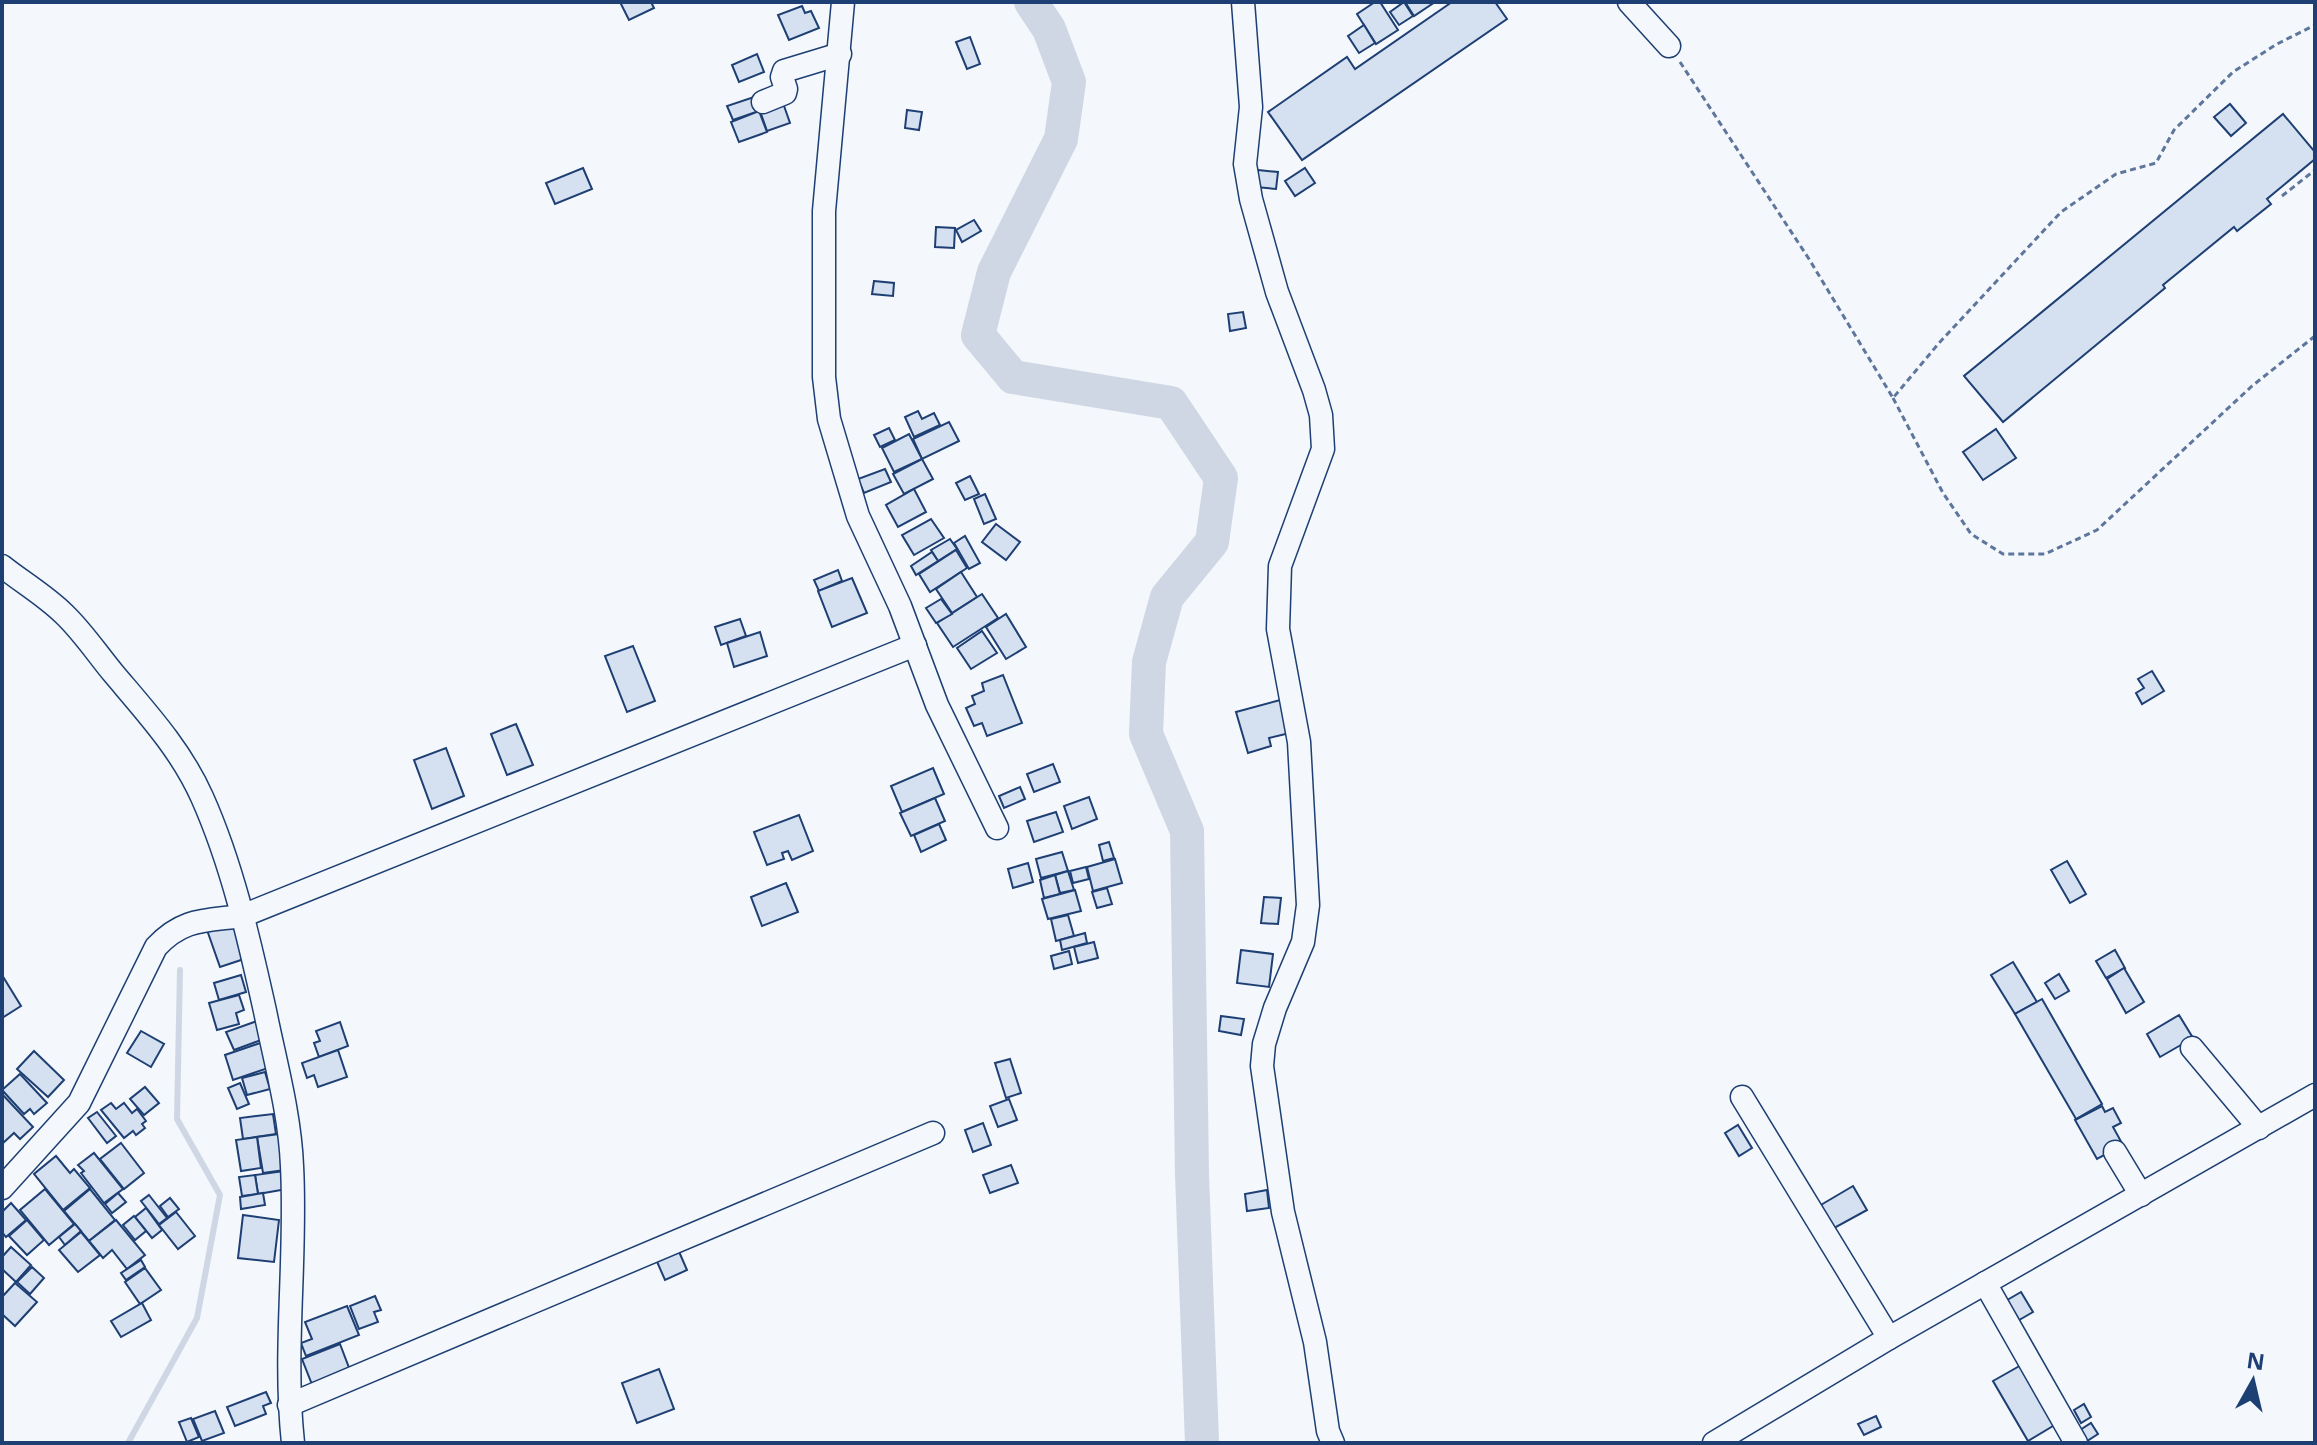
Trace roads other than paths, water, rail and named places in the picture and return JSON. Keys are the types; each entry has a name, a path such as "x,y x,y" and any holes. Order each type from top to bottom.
{"street":[{"path":"843,2 824,211 824,377 829,419 858,516 915,645 937,705 997,828"},
{"path":"1243,2 1251,107 1245,164 1251,199 1281,304 1321,415 1323,449 1280,566 1278,629 1299,742 1308,905 1303,942 1275,1008 1264,1044 1262,1066 1283,1212 1315,1342 1328,1431 1333,1443"},
{"path":"1629,2 1669,46"},
{"path":"763,102 785,93 784,71 840,54"},
{"path":"2,566 64,613 171,740 202,796 242,916 281,1087 292,1162 294,1235 288,1307 289,1405 293,1443"},
{"path":"5,1176 79,1103 156,947 172,931 191,923 242,916 915,645"},
{"path":"2192,1048 2259,1128"},
{"path":"1714,1443 1889,1338 2315,1095"},
{"path":"1742,1097 1889,1338"},
{"path":"289,1405 933,1133"},
{"path":"2115,1152 2141,1195"},
{"path":"1985,1283 2076,1443"}],"waterway":[{"path":"1031,2 1049,29 1069,82 1061,139 994,272 978,335 1013,377 1171,403 1221,478 1212,542 1167,597 1149,662 1146,734 1187,831 1192,1174 1202,1443"},
{"path":"128,1443 197,1318 220,1195 177,1119 180,970"}]}
